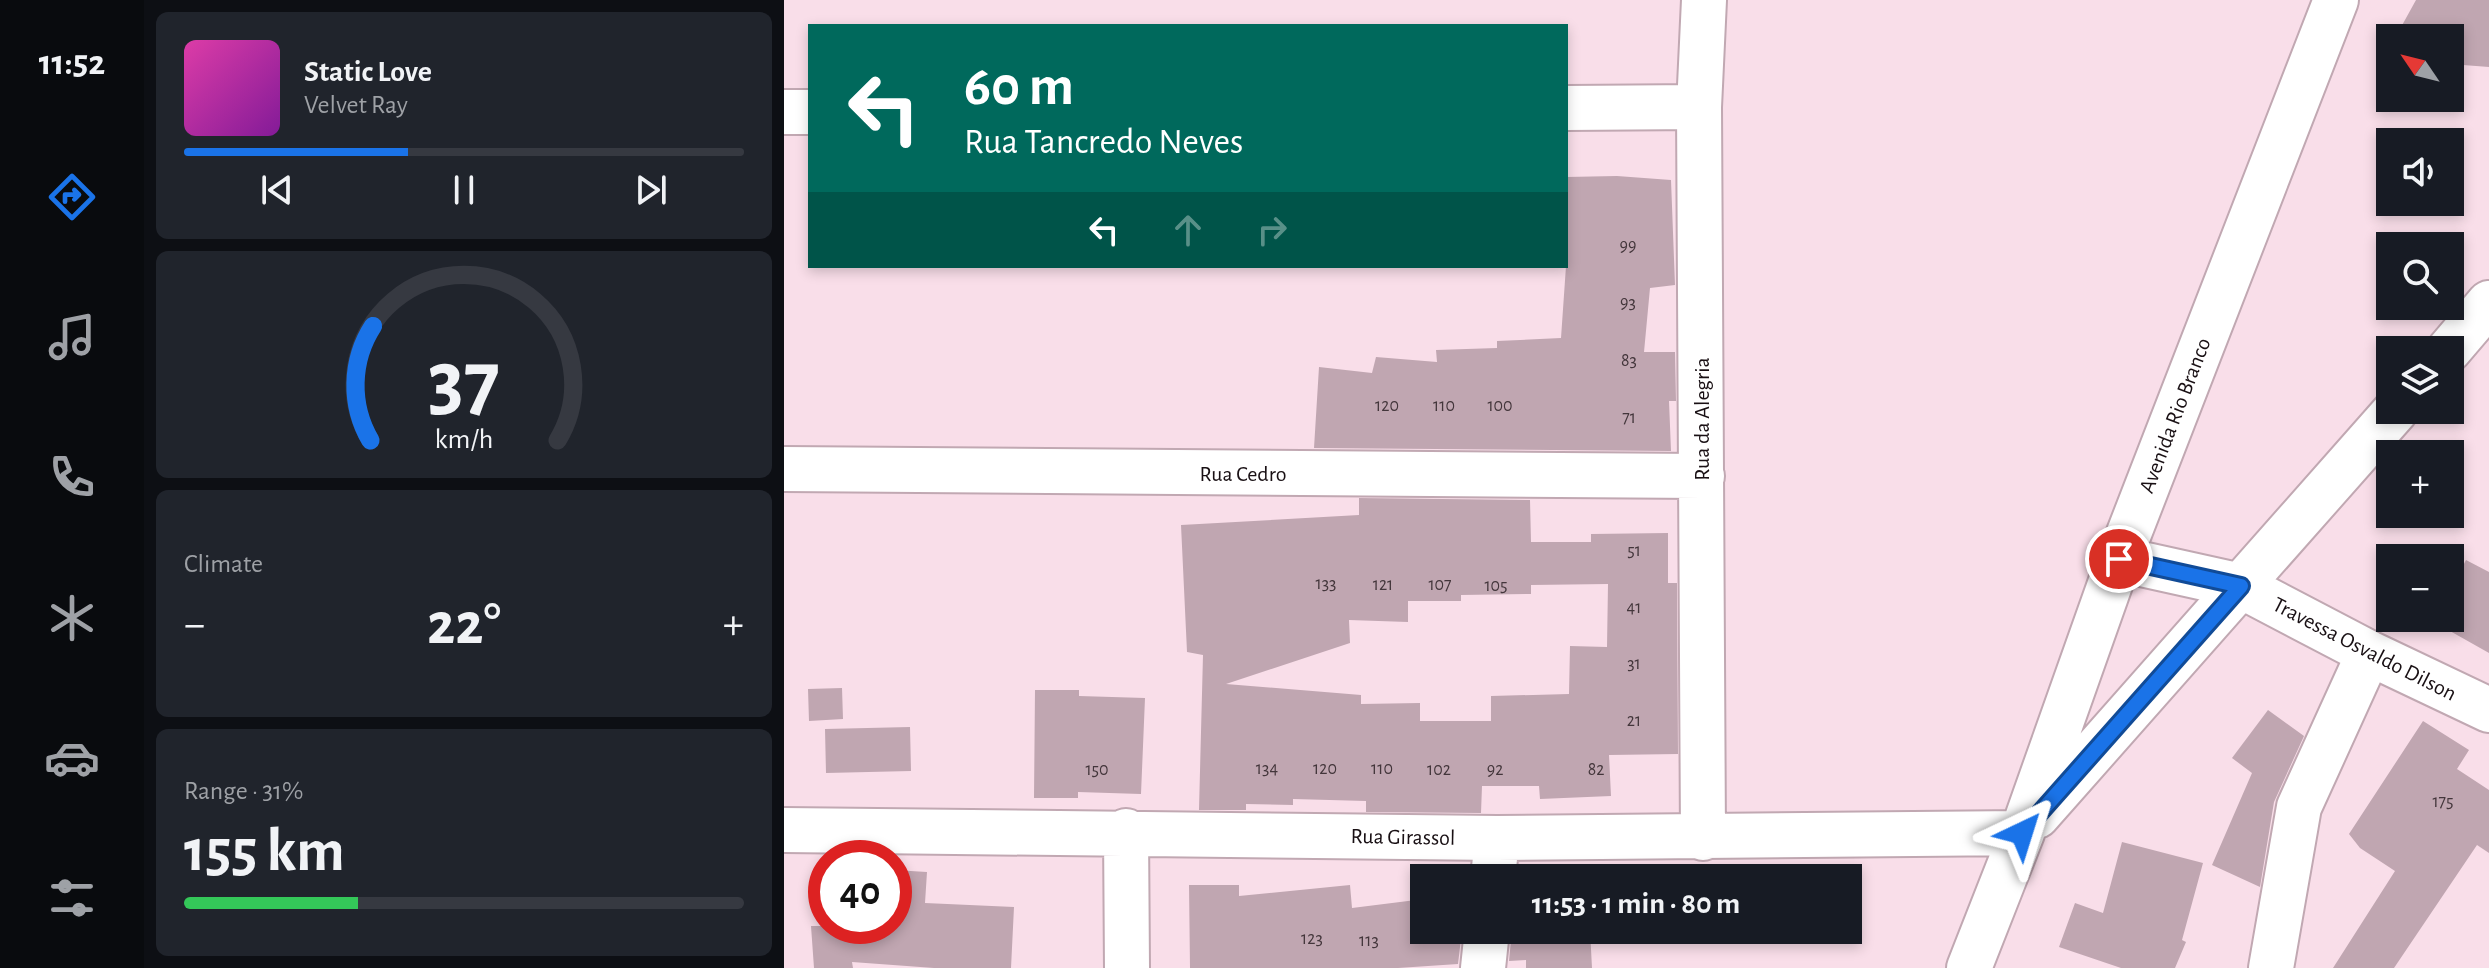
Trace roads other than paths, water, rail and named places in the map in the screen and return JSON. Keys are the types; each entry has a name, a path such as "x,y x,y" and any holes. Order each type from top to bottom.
{"street":[{"name":"Rua da Alegria","path":"1703,838 1699,107 1704,0"},
{"name":"Avenida Rio Branco","path":"1969,968 2022,833 2119,559 2336,0"},
{"path":"1568,108 1699,107"},
{"path":"784,112 808,112"},
{"path":"2022,833 2384,424"},
{"name":"Rua Cedro","path":"784,469 1702,476"},
{"name":"Travessa Osvaldo Dilson","path":"2119,559 2241,586 2369,653 2489,710"},
{"path":"2271,968 2299,807 2369,653"},
{"name":"Rua Girassol","path":"784,830 1126,831 1495,858 1703,838 2022,833"},
{"path":"1126,831 1127,968"},
{"path":"1483,968 1486,944"}]}
